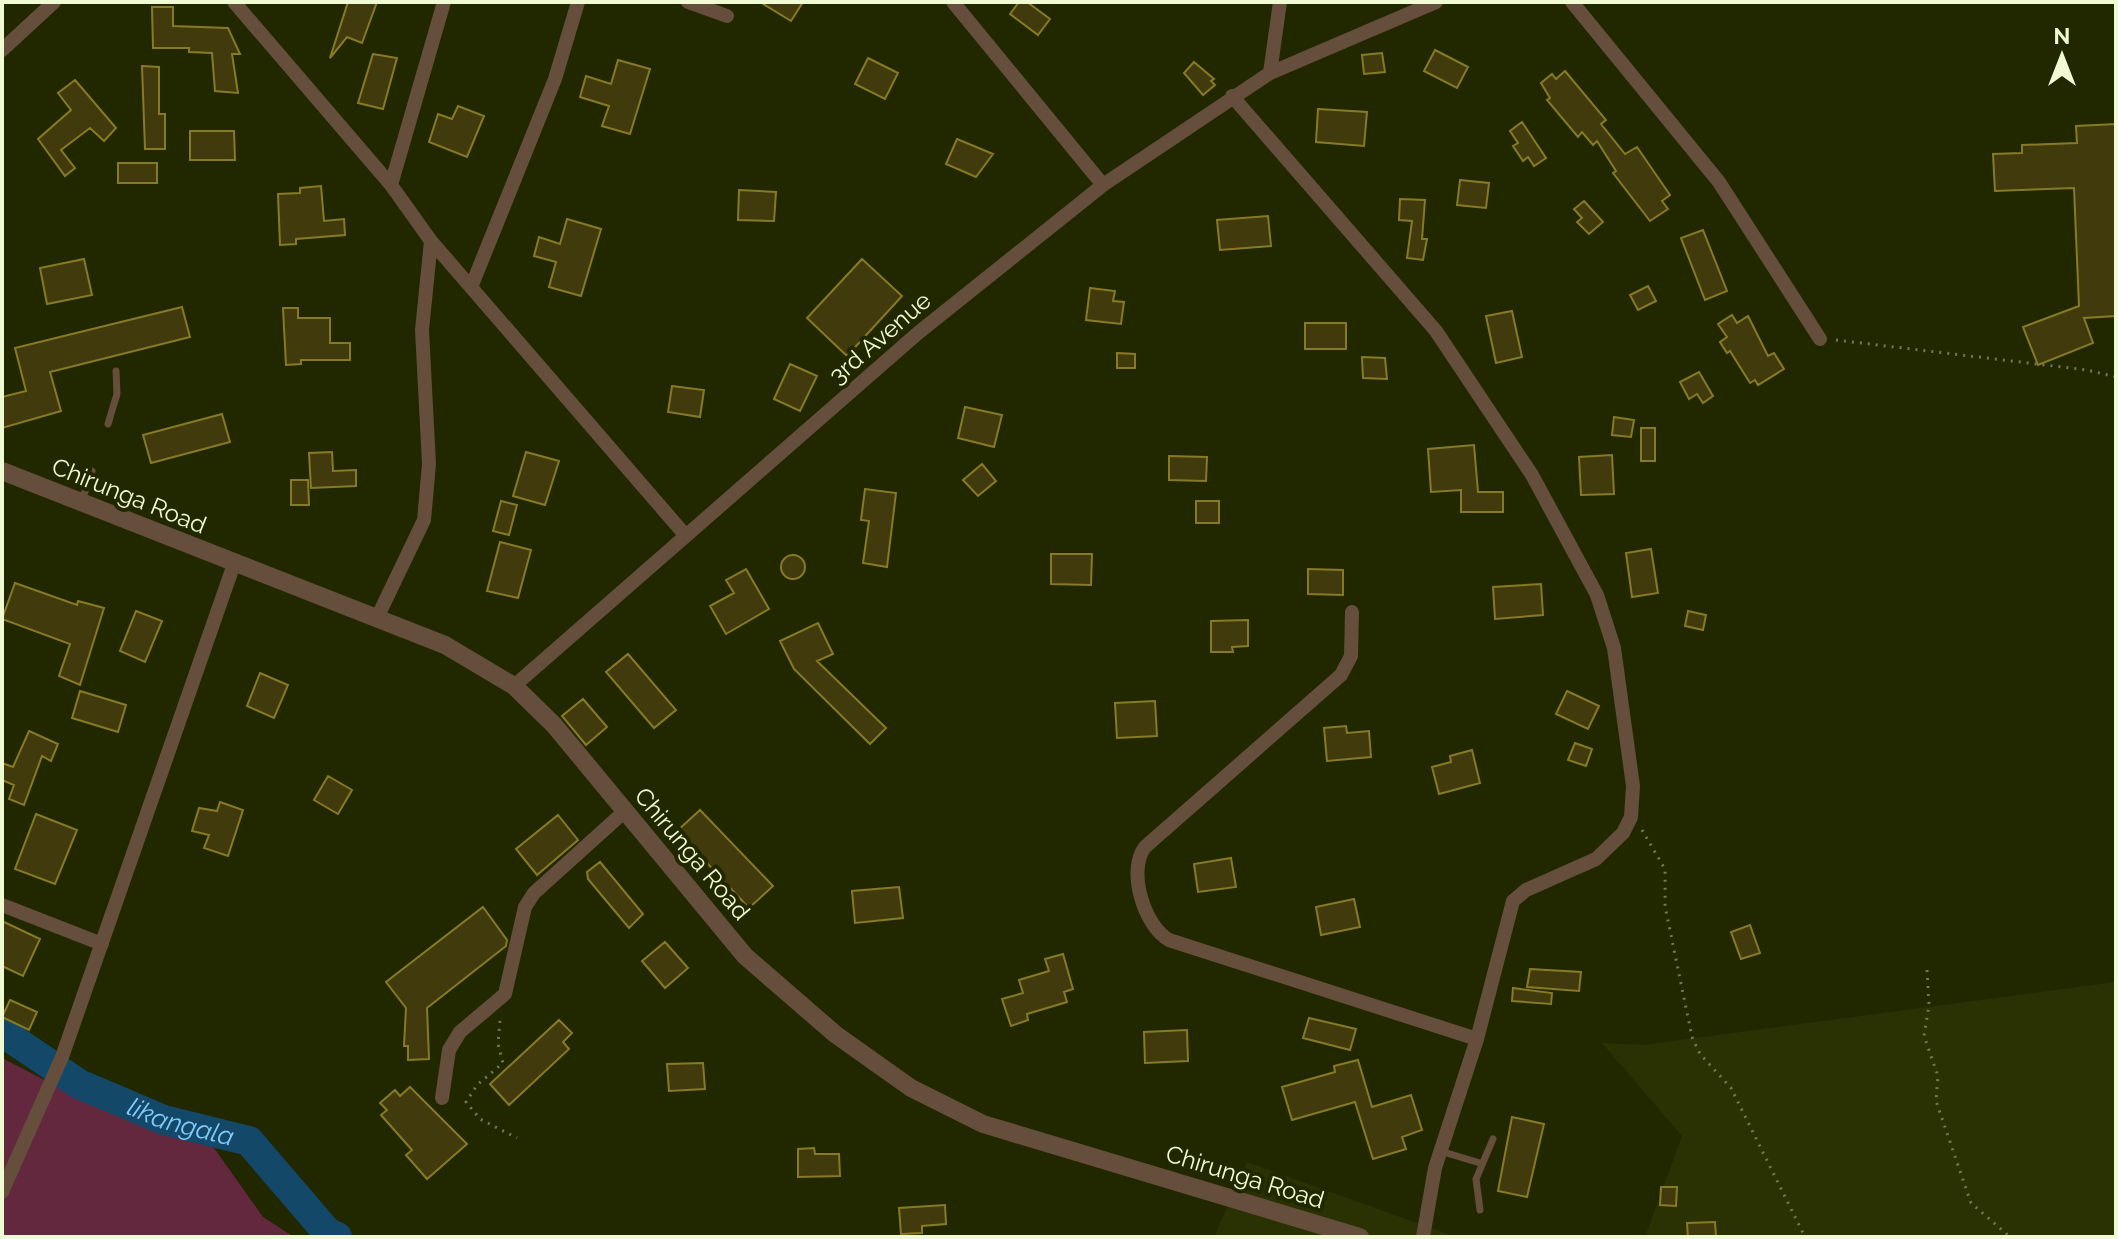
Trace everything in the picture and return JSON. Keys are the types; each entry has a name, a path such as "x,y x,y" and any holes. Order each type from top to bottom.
{"street":[{"path":"2,50 54,2"},
{"path":"234,2 391,185 431,241 686,536"},
{"path":"391,185 444,2"},
{"path":"472,285 555,79 578,2"},
{"path":"688,2 727,16"},
{"path":"953,2 1103,185"},
{"path":"1270,73 1280,2"},
{"name":"3rd Avenue","path":"514,686 918,333 1103,185 1270,73 1436,2"},
{"path":"1572,2 1719,182 1820,339"},
{"path":"1232,96 1436,331 1546,501 1597,595 1611,636 1633,786 1631,817 1623,833 1596,859 1526,890 1513,901 1477,1039 1440,1151 1423,1237"},
{"path":"377,618 424,520 429,464 422,330 431,241"},
{"name":"Chirunga Road","path":"2,471 445,645 514,686 554,725 745,956 835,1034 911,1088 983,1124 1360,1237"},
{"path":"2,1192 46,1098 234,564"},
{"path":"1352,612 1351,656 1341,675 1145,847 1138,856 1137,878 1153,924 1169,940 1477,1039"},
{"path":"442,1098 449,1050 460,1032 505,994 525,907 534,893 625,811"},
{"path":"2,905 102,944"}],"lane":[{"path":"108,424 117,394 116,371"},
{"path":"82,502 92,471"},
{"path":"1480,1210 1475,1191 1480,1163 1493,1139"},
{"path":"1440,1151 1480,1163"}],"path":[{"path":"1820,339 2014,360 2116,377"},
{"path":"1631,817 1645,833 1665,869 1665,906 1692,1037 1700,1054 1731,1088 1805,1237"},
{"path":"1927,970 1929,1005 1924,1036 1938,1076 1936,1101 1971,1203 2010,1237"},
{"path":"505,994 500,1010 498,1044 503,1063 477,1085 466,1102 480,1119 517,1138"}],"shaded area":[{"path":"2116,982 2116,1237 1645,1237 1682,1136 1602,1043 1643,1045"},
{"path":"2,1058 91,1104 207,1138 263,1217 294,1237 2,1237"},
{"path":"1247,1162 1456,1237 1214,1237"}],"building":[{"path":"348,2 377,2 362,43 347,37 330,58"},
{"path":"760,2 803,2 791,21"},
{"path":"1019,2 1027,2 1050,19 1038,35 1010,14"},
{"path":"152,7 173,7 173,26 228,28 240,54 232,54 238,93 215,91 212,53 189,52 189,48 153,48"},
{"path":"1435,50 1468,67 1457,88 1424,71"},
{"path":"1382,53 1385,72 1364,74 1362,55"},
{"path":"373,54 397,58 383,109 358,103"},
{"path":"868,58 898,73 885,99 855,84"},
{"path":"618,60 650,69 630,134 602,126 609,106 580,97 586,76 611,84"},
{"path":"1194,62 1214,79 1211,81 1215,85 1203,95 1184,73"},
{"path":"142,66 159,67 159,114 165,114 165,149 145,149"},
{"path":"1565,71 1606,120 1601,124 1625,154 1637,147 1670,195 1662,201 1668,209 1650,221 1613,173 1616,171 1597,141 1593,145 1582,132 1578,137 1547,100 1550,98 1541,83 1552,74 1556,79"},
{"path":"75,80 116,128 104,141 90,128 61,150 75,168 65,176 38,139 71,110 58,93"},
{"path":"458,106 484,116 467,157 429,142 438,114 452,119"},
{"path":"1318,109 1367,112 1364,146 1316,142"},
{"path":"1522,122 1546,158 1534,166 1528,157 1523,161 1513,146 1518,143 1510,131"},
{"path":"2116,124 2116,316 2084,318 2093,343 2038,365 2023,327 2079,306 2074,188 1995,191 1993,154 2022,153 2022,145 2077,143 2076,126"},
{"path":"190,131 234,131 235,160 190,160"},
{"path":"957,139 993,154 976,177 946,164"},
{"path":"118,163 157,163 157,183 118,183"},
{"path":"1460,180 1489,183 1486,208 1457,205"},
{"path":"321,186 324,221 344,219 345,235 296,239 296,244 280,245 278,194 300,193 300,188"},
{"path":"739,190 776,192 774,221 738,220"},
{"path":"1400,199 1425,200 1422,239 1427,239 1423,260 1407,258 1412,221 1399,220"},
{"path":"1584,201 1603,222 1589,234 1577,222 1582,218 1574,209"},
{"path":"1268,216 1271,246 1220,250 1217,220"},
{"path":"567,219 601,229 581,296 549,287 556,262 534,256 539,237 560,244"},
{"path":"1703,230 1727,291 1705,300 1681,238"},
{"path":"84,259 92,295 47,304 40,268"},
{"path":"862,259 902,296 847,356 807,318"},
{"path":"1648,286 1656,301 1638,310 1630,295"},
{"path":"1090,288 1115,291 1113,301 1124,302 1121,324 1086,320"},
{"path":"182,307 190,337 50,372 61,411 2,428 2,397 26,391 15,348"},
{"path":"283,308 298,308 298,318 330,318 330,343 350,343 350,360 301,360 301,364 286,365"},
{"path":"1512,311 1522,357 1496,363 1486,316"},
{"path":"1732,315 1737,323 1748,316 1768,356 1774,353 1784,369 1758,385 1755,380 1750,383 1730,351 1727,353 1720,342 1727,337 1718,324"},
{"path":"1305,323 1346,323 1346,349 1305,349"},
{"path":"1117,353 1135,354 1135,368 1117,368"},
{"path":"1362,357 1385,358 1387,379 1363,378"},
{"path":"790,364 817,376 800,411 774,399"},
{"path":"1699,372 1713,396 1703,403 1697,394 1689,399 1680,382"},
{"path":"672,386 704,390 700,417 668,412"},
{"path":"965,407 1002,415 994,447 958,438"},
{"path":"222,414 230,442 151,463 143,435"},
{"path":"1614,417 1634,420 1631,437 1612,435"},
{"path":"1641,428 1655,428 1655,461 1641,461"},
{"path":"1474,445 1478,492 1503,492 1503,512 1461,512 1461,490 1431,492 1428,449"},
{"path":"332,452 333,471 356,470 356,486 311,488 309,453"},
{"path":"526,452 559,461 545,505 513,496"},
{"path":"1612,455 1614,494 1581,495 1579,457"},
{"path":"1169,456 1207,457 1206,481 1169,480"},
{"path":"982,464 996,481 978,496 963,480"},
{"path":"291,480 308,480 309,505 291,505"},
{"path":"865,489 896,493 887,567 863,563 869,521 861,520"},
{"path":"501,501 517,505 509,535 493,531"},
{"path":"1196,501 1219,501 1219,523 1196,523"},
{"path":"500,542 531,550 518,598 487,591"},
{"path":"1651,549 1658,593 1632,597 1626,553"},
{"path":"1051,554 1092,554 1091,585 1051,584"},
{"path":"793,555 802,558 805,567 802,576 793,579 784,576 781,567 784,558"},
{"path":"746,569 769,609 726,634 710,606 734,593 726,580"},
{"path":"1308,569 1343,570 1343,595 1308,594"},
{"path":"15,583 77,605 78,601 104,608 80,685 59,676 70,644 2,619"},
{"path":"1541,584 1543,615 1495,619 1493,587"},
{"path":"136,611 162,621 145,662 120,651"},
{"path":"1688,611 1706,615 1703,630 1685,626"},
{"path":"1248,620 1248,646 1232,647 1233,652 1211,652 1211,621"},
{"path":"818,623 833,654 817,661 886,728 870,744 794,669 780,641"},
{"path":"628,654 676,710 654,728 606,672"},
{"path":"260,673 288,685 274,718 247,706"},
{"path":"80,691 126,705 118,732 72,718"},
{"path":"1567,691 1599,706 1588,729 1556,714"},
{"path":"583,699 607,727 586,745 562,716"},
{"path":"1155,701 1157,736 1117,738 1115,703"},
{"path":"1346,726 1347,733 1369,731 1371,757 1327,761 1324,728"},
{"path":"29,731 58,744 51,761 42,756 24,805 9,799 14,785 2,780 2,763 13,767"},
{"path":"1575,743 1592,749 1586,766 1568,760"},
{"path":"1472,750 1480,783 1439,794 1432,767 1451,762 1450,756"},
{"path":"328,776 352,790 338,814 314,800"},
{"path":"220,802 243,810 228,856 204,848 209,835 192,831 199,808 217,811"},
{"path":"700,810 773,886 749,908 677,831"},
{"path":"36,814 77,830 55,884 15,869"},
{"path":"558,815 578,840 537,875 516,849"},
{"path":"1231,858 1236,887 1198,892 1194,864"},
{"path":"600,862 643,914 629,928 588,879 587,872"},
{"path":"899,887 903,918 855,923 852,891"},
{"path":"1354,899 1360,927 1321,935 1316,907"},
{"path":"483,907 507,940 506,946 427,1008 429,1059 408,1060 408,1046 404,1046 406,1008 386,982"},
{"path":"2,921 40,939 23,976 2,966"},
{"path":"1750,925 1760,953 1741,959 1731,932"},
{"path":"665,942 688,968 665,988 642,961"},
{"path":"1063,954 1073,989 1064,992 1067,1002 1027,1014 1028,1020 1011,1026 1002,999 1023,993 1019,980 1049,971 1045,959"},
{"path":"1530,969 1581,972 1579,991 1527,987"},
{"path":"1513,988 1552,993 1551,1004 1512,1001"},
{"path":"10,1000 37,1012 29,1030 2,1017"},
{"path":"1309,1018 1356,1029 1350,1050 1303,1038"},
{"path":"559,1020 572,1033 563,1042 569,1049 509,1105 490,1084"},
{"path":"1187,1030 1188,1061 1145,1063 1144,1032"},
{"path":"1358,1060 1372,1107 1411,1095 1422,1130 1402,1137 1406,1149 1373,1159 1355,1102 1292,1120 1282,1087 1335,1072 1334,1066"},
{"path":"703,1063 705,1089 669,1091 667,1064"},
{"path":"410,1087 467,1144 427,1179 406,1155 412,1150 381,1115 387,1110 380,1103 395,1090 400,1096"},
{"path":"1512,1117 1544,1124 1527,1197 1498,1191"},
{"path":"814,1148 815,1154 839,1154 840,1176 798,1177 798,1149"},
{"path":"1661,1187 1677,1187 1676,1206 1660,1205"},
{"path":"945,1205 946,1224 922,1226 922,1233 901,1234 899,1208"},
{"path":"1715,1222 1716,1237 1688,1237 1687,1223"}],"waterway":[{"name":"likangala","path":"2,1032 79,1084 164,1120 249,1141 327,1232 337,1237"}]}
